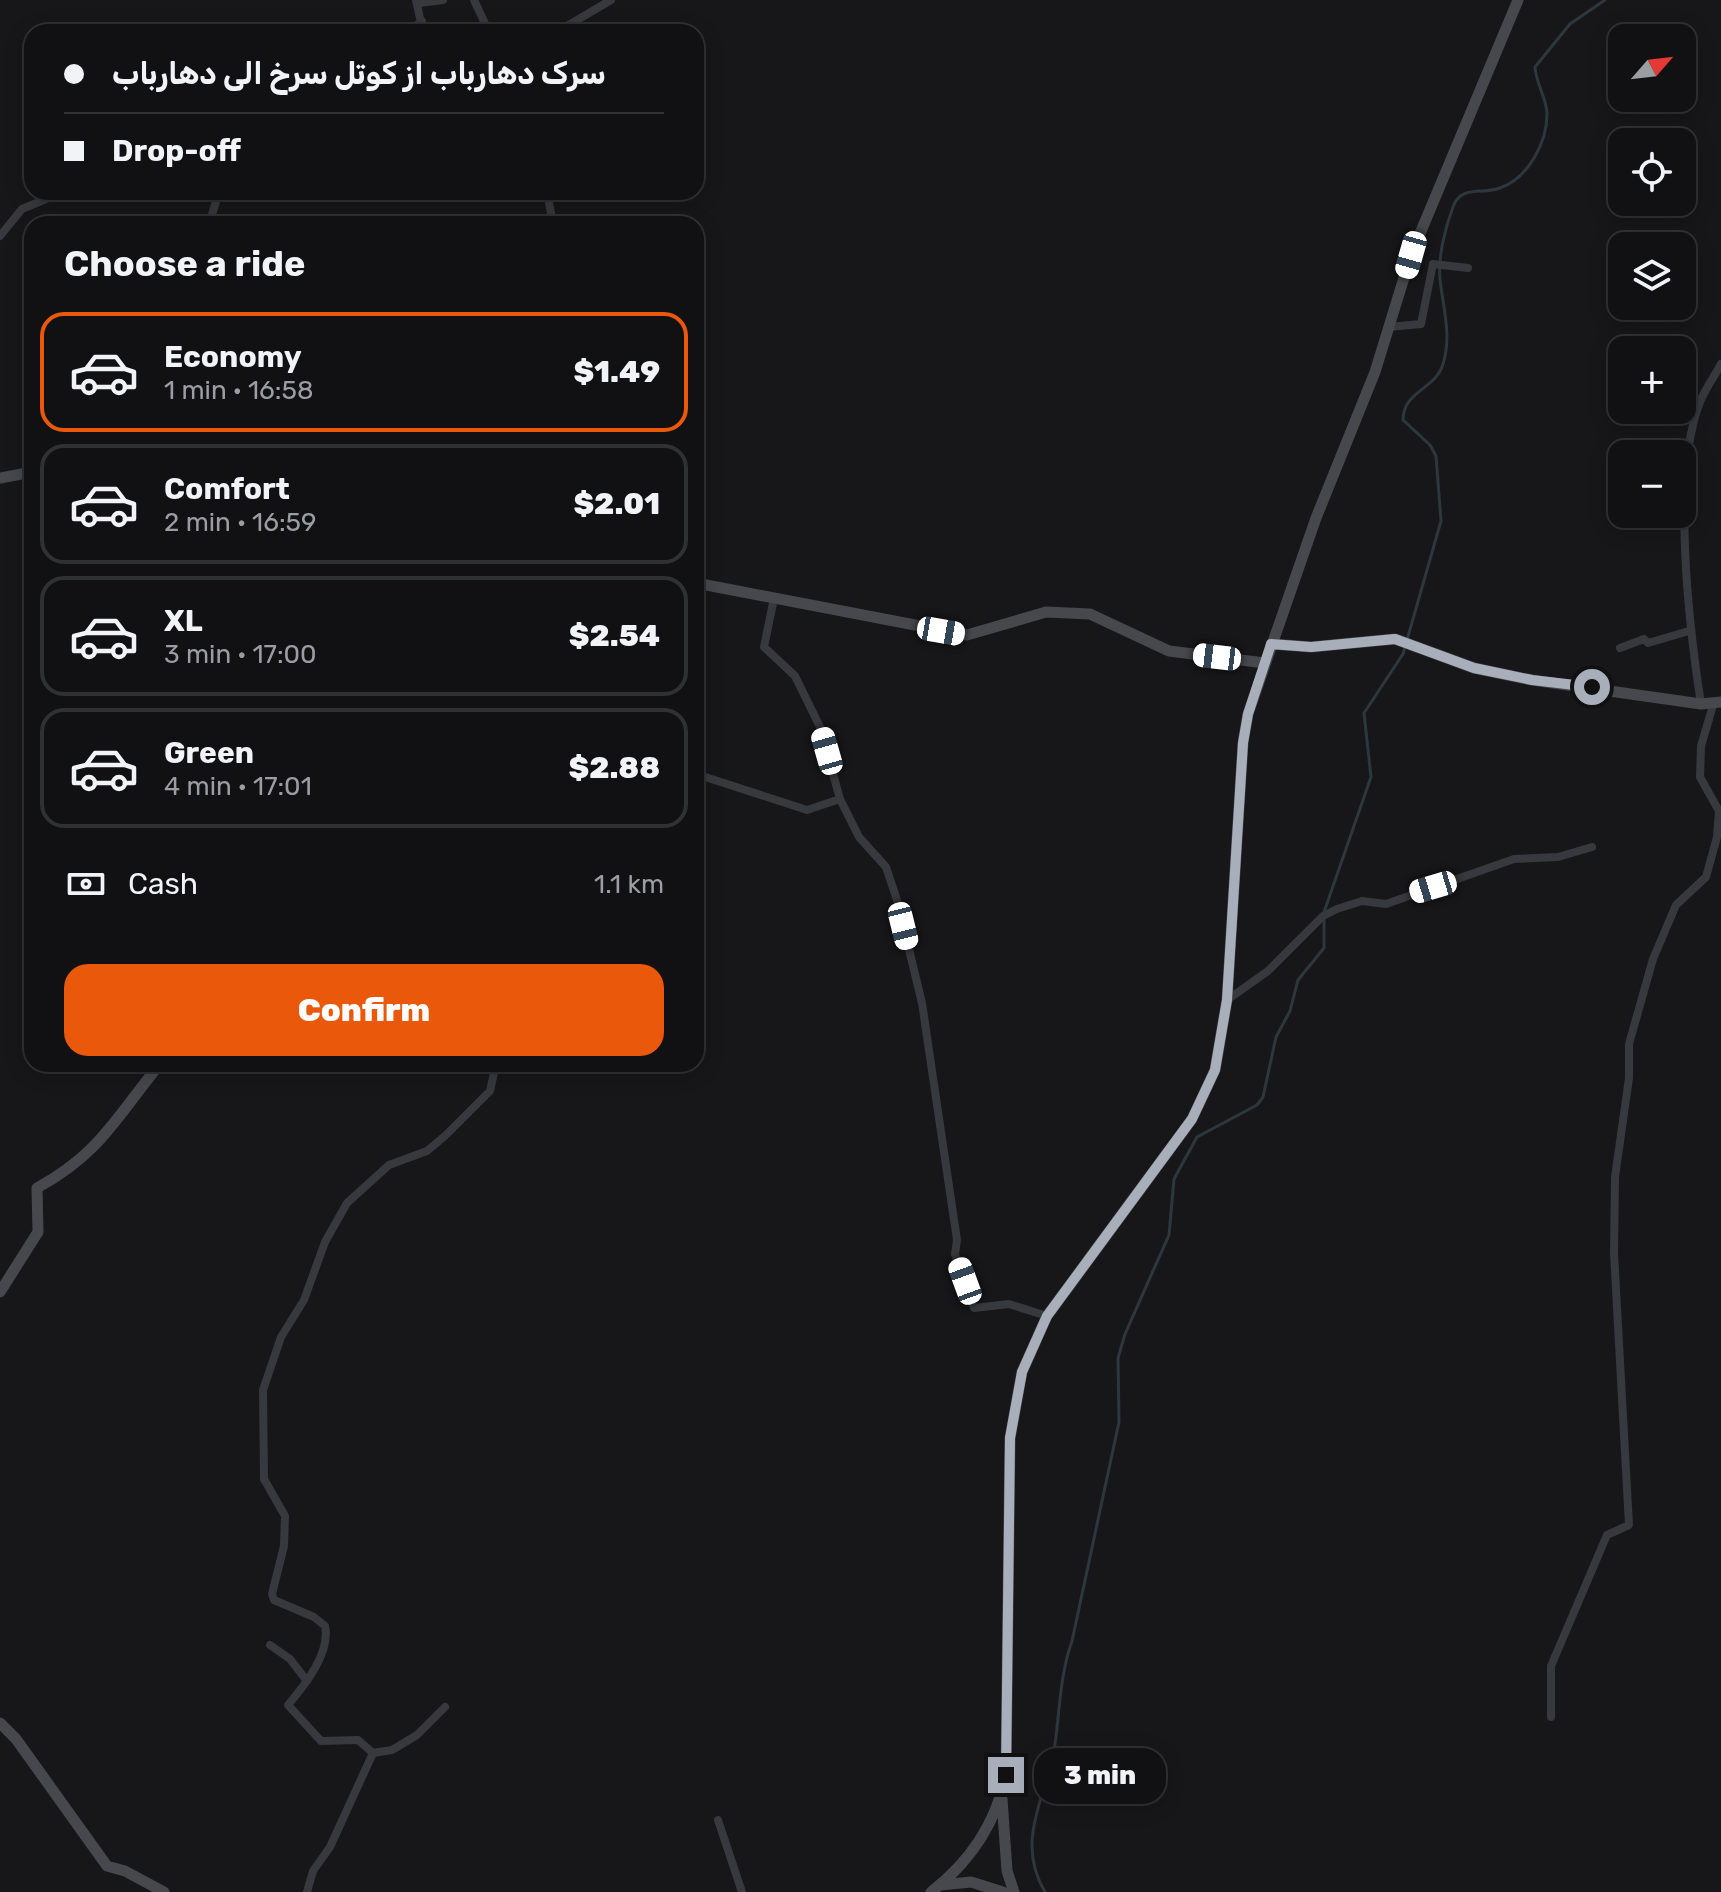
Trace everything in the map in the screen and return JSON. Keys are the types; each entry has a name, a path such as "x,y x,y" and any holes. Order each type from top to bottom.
{"main road":[{"path":"1014,1892 1007,1871 1002,1795 1007,1753 1012,1416 1025,1362 1047,1316 1202,1102 1215,1070 1227,1000 1243,743 1265,663 1427,215 1518,0"},
{"path":"0,478 24,474"},
{"path":"704,585 967,635 1046,612 1090,614 1169,651 1265,663"},
{"path":"1271,644 1311,647 1395,639 1474,668 1532,680 1701,704 1718,702"},
{"path":"0,1292 38,1232 37,1188 90,1152 113,1129 154,1072"},
{"path":"0,1723 16,1739 107,1866 125,1871 164,1892"},
{"path":"936,1888 983,1836 1002,1795"},
{"path":"936,1888 971,1882 1003,1892"}],"street":[{"path":"422,24 418,2 443,0"},
{"path":"474,0 485,24"},
{"path":"570,24 611,0"},
{"path":"418,24 422,21"},
{"path":"0,236 22,209 44,200"},
{"path":"1389,327 1421,324 1427,304 1429,268 1438,264 1464,268"},
{"path":"1701,704 1689,631 1686,584 1689,447 1700,403 1721,364"},
{"path":"774,598 764,647 795,676 807,708 820,727 840,799 859,837 886,867 897,900 922,1003 957,1240 955,1254 974,1308 1009,1304 1047,1316"},
{"path":"1620,648 1644,639 1648,643 1689,631"},
{"path":"1551,1717 1551,1666 1574,1609 1607,1535 1629,1525 1614,1253 1615,1177 1629,1078 1629,1044 1653,959 1676,905 1706,877 1717,837 1719,811 1700,777 1701,746 1718,702"},
{"path":"704,777 807,810 840,799"},
{"path":"1227,1000 1268,971 1323,916 1337,909 1362,901 1386,904 1514,859 1558,857 1592,847"},
{"path":"445,1707 417,1735 392,1750 373,1753 358,1740 321,1741 288,1705 307,1681 327,1634 325,1626 314,1617 274,1600 272,1594 284,1546 285,1516 264,1479 263,1390 281,1337 304,1300 325,1242 347,1203 389,1165 427,1151 446,1135 490,1091 494,1072"},
{"path":"270,1645 290,1659 307,1681"},
{"path":"307,1892 313,1871 330,1847 373,1753"},
{"path":"718,1820 742,1892"}],"waterway":[{"path":"1324,912 1371,777 1364,713 1403,654 1441,521 1436,456 1430,445 1403,420 1408,403 1434,379 1446,353 1447,332 1440,270 1447,224 1461,195 1500,188 1527,168 1540,148 1547,114 1535,67 1570,24 1605,0"},
{"path":"1045,1892 1036,1873 1032,1836 1055,1744 1065,1666 1119,1422 1118,1358 1125,1334 1169,1235 1174,1179 1197,1137 1257,1105 1263,1097 1276,1037 1290,1011 1298,980 1324,948 1324,920"}],"route":[{"path":"1006,1775 1010,1438 1017,1392 1029,1353 1047,1316 1192,1119 1215,1070 1227,1000 1243,743 1248,714 1271,644 1311,647 1395,639 1474,668 1532,680 1592,687"}]}
